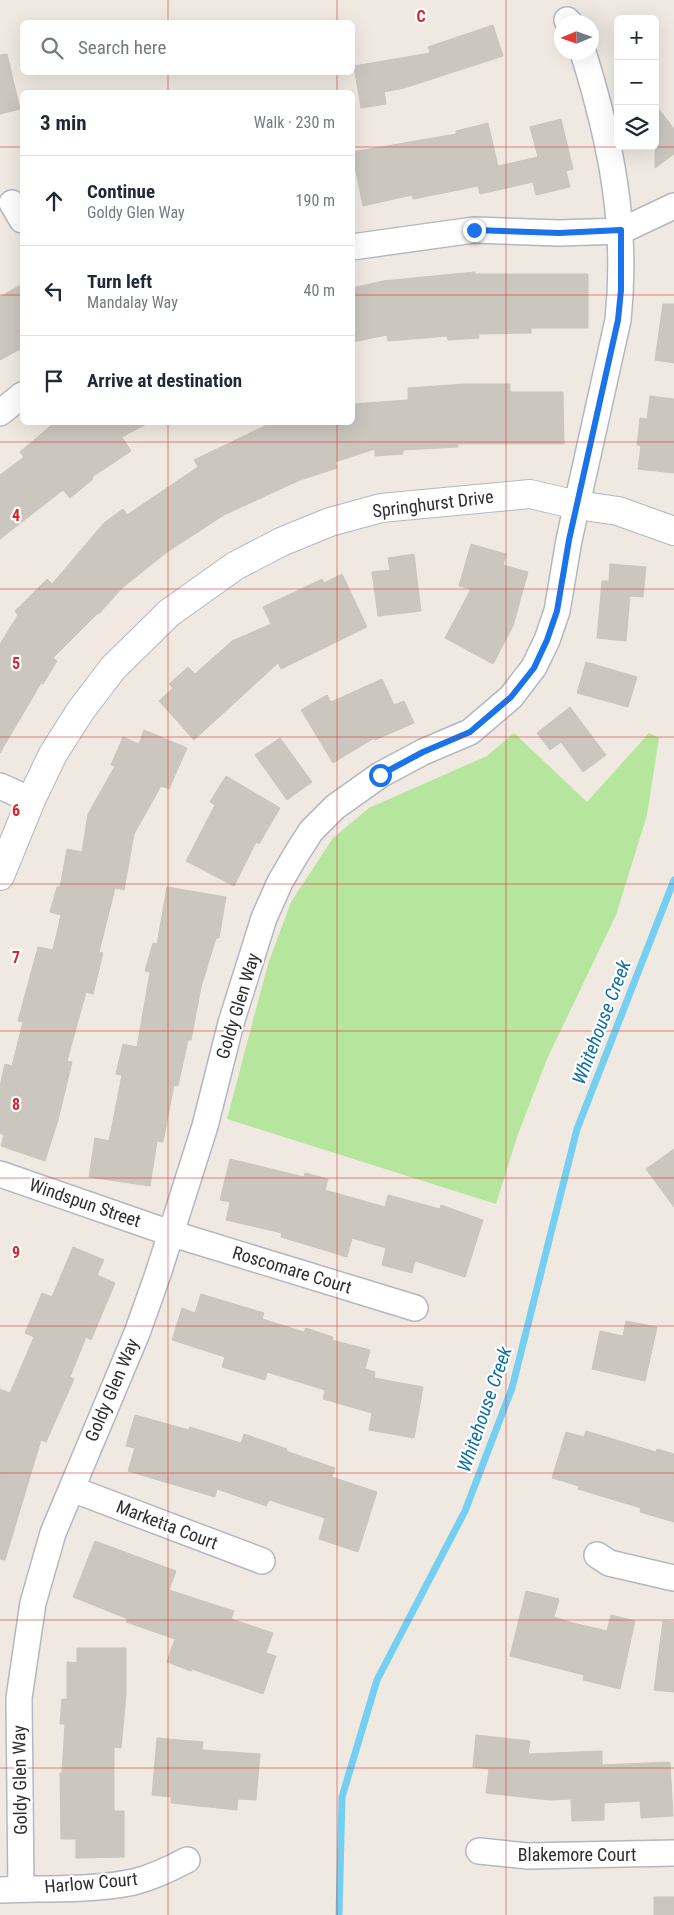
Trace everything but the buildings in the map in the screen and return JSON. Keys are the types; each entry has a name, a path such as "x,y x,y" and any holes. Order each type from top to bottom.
{"street":[{"name":"Goldy Glen Way","path":"11,1889 19,1698 33,1603 53,1533 137,1333 205,1126 231,1023 264,918 280,882 311,831 334,807 380,775 423,752 470,732 511,697 534,668 547,640 557,611 577,505 618,320 621,290 621,230 613,172 585,60"},
{"path":"355,246 474,230 559,233 621,230 674,206"},
{"path":"0,413 20,397"},
{"name":"Springhurst Drive","path":"0,876 31,800 53,754 81,710 113,668 169,613 235,566 281,542 330,522 381,508 530,494 577,505 618,511 674,531"},
{"path":"0,786 31,800"},
{"name":"Windspun Street","path":"0,1174 170,1233"},
{"name":"Roscomare Court","path":"170,1233 415,1308"},
{"name":"Marketta Court","path":"72,1489 262,1561"},
{"path":"597,1555 609,1563 674,1578"},
{"name":"Blakemore Court","path":"479,1851 528,1856 674,1854"},
{"name":"Harlow Court","path":"11,1889 108,1885 133,1882 158,1874 187,1860"}],"green space":[{"path":"514,733 587,802 649,733 659,738 647,815 616,915 547,1059 518,1134 496,1204 227,1119 268,964 291,902 333,838 369,808 487,756"}],"waterway":[{"name":"Whitehouse Creek","path":"339,1915 342,1797 377,1680 465,1511 512,1388 577,1129 674,880"}],"route":[{"path":"380,775 423,752 448,743 470,732 490,717 511,697 534,668 547,640 557,611 569,540 618,320 621,290 621,230 559,233 474,230"}]}
